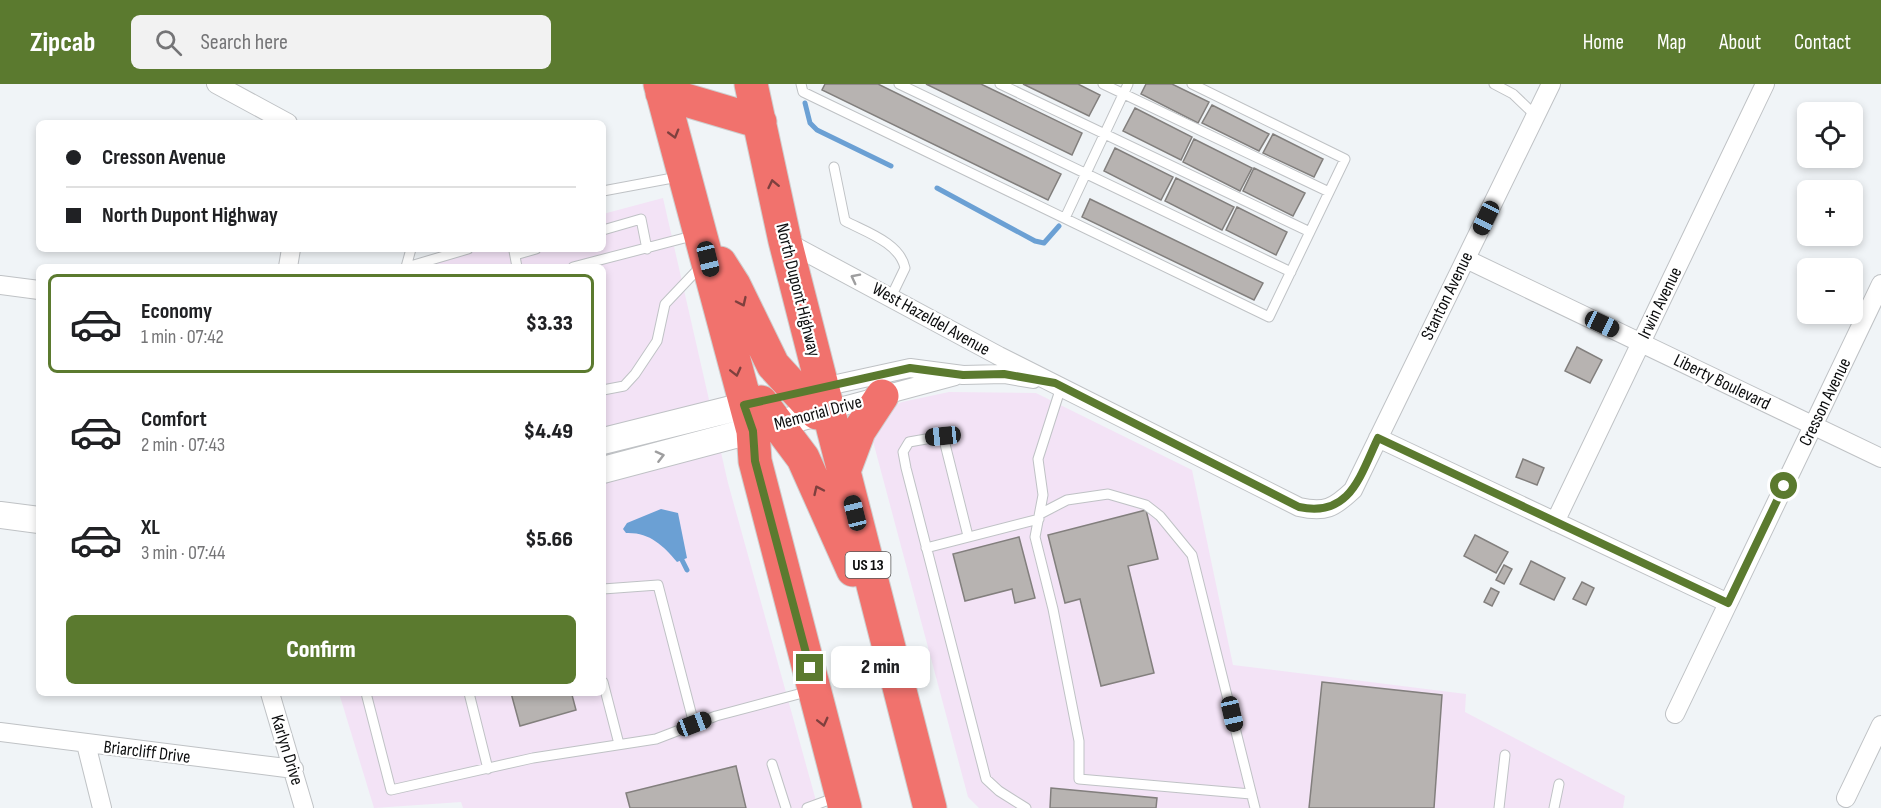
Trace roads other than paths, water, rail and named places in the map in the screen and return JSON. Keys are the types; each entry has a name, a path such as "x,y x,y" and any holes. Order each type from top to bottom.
{"highway":[{"name":"North Dupont Highway","path":"751,84 817,401 844,471 930,808"},
{"path":"656,87 760,122"},
{"path":"656,87 686,175 705,246 759,415 755,461 844,802"},
{"path":"705,246 734,285 773,366 817,401"},
{"path":"844,471 859,431 882,396"},
{"path":"759,415 803,458 892,659"},
{"path":"908,720 953,808"}],"street":[{"path":"216,84 282,120"},
{"name":"Stanton Avenue","path":"1338,504 1353,490 1551,84"},
{"name":"Irwin Avenue","path":"1555,522 1765,84"},
{"name":"West Hazeldel Avenue","path":"785,241 999,356 1299,507 1317,511 1338,504"},
{"name":"Liberty Boulevard","path":"1466,259 1812,427 1881,458"},
{"name":"Cresson Avenue","path":"1675,714 1881,284"},
{"path":"0,285 36,290"},
{"name":"Memorial Drive","path":"606,440 759,415 817,401 910,368 963,375 1004,374 1058,385"},
{"name":"Memorial Drive","path":"817,401 882,396 963,375"},
{"name":"Memorial Drive","path":"606,469 759,415"},
{"path":"1378,438 1728,603"},
{"path":"0,498 36,503"},
{"path":"0,515 36,520"},
{"name":"Karlyn Drive","path":"271,696 304,808"},
{"path":"1846,798 1881,725"},
{"name":"Briarcliff Drive","path":"0,732 294,769"},
{"path":"86,744 102,808"}],"lane":[{"path":"801,84 803,92 1269,317 1345,159 1192,84"},
{"path":"898,84 1291,272"},
{"path":"1000,84 1310,232"},
{"path":"1103,84 1329,192"},
{"path":"1065,218 1128,84"},
{"path":"1494,84 1513,94 1536,116"},
{"path":"834,167 845,221 884,242 903,256 905,268 891,297"},
{"path":"606,190 686,175"},
{"path":"606,229 641,219 646,249"},
{"path":"585,264 646,249 705,246"},
{"path":"606,389 624,386 635,374 657,341 665,304 705,246"},
{"path":"416,264 458,252"},
{"path":"1058,385 1038,459 1043,495 1035,537 1053,609 1079,741 1079,779 1251,794"},
{"path":"968,536 943,436 909,442 903,452 986,779 999,791 1026,808"},
{"path":"926,548 1040,516 1067,500 1108,494 1146,505 1160,516 1192,555 1255,808"},
{"path":"606,589 658,585 694,724"},
{"path":"367,696 392,790 533,758 656,739 694,724 815,689"},
{"path":"606,694 619,744"},
{"path":"470,696 488,769"},
{"path":"1499,808 1505,754"},
{"path":"772,764 786,808"},
{"path":"1554,808 1559,784"},
{"path":"807,808 844,802"}],"water":[{"path":"661,509 678,513 687,558 677,562 649,537 626,533 623,529 627,523"}],"waterway":[{"path":"805,103 810,123 817,130 891,166"},
{"path":"937,188 1035,241 1044,243 1059,226"},
{"path":"682,560 687,570"}]}
